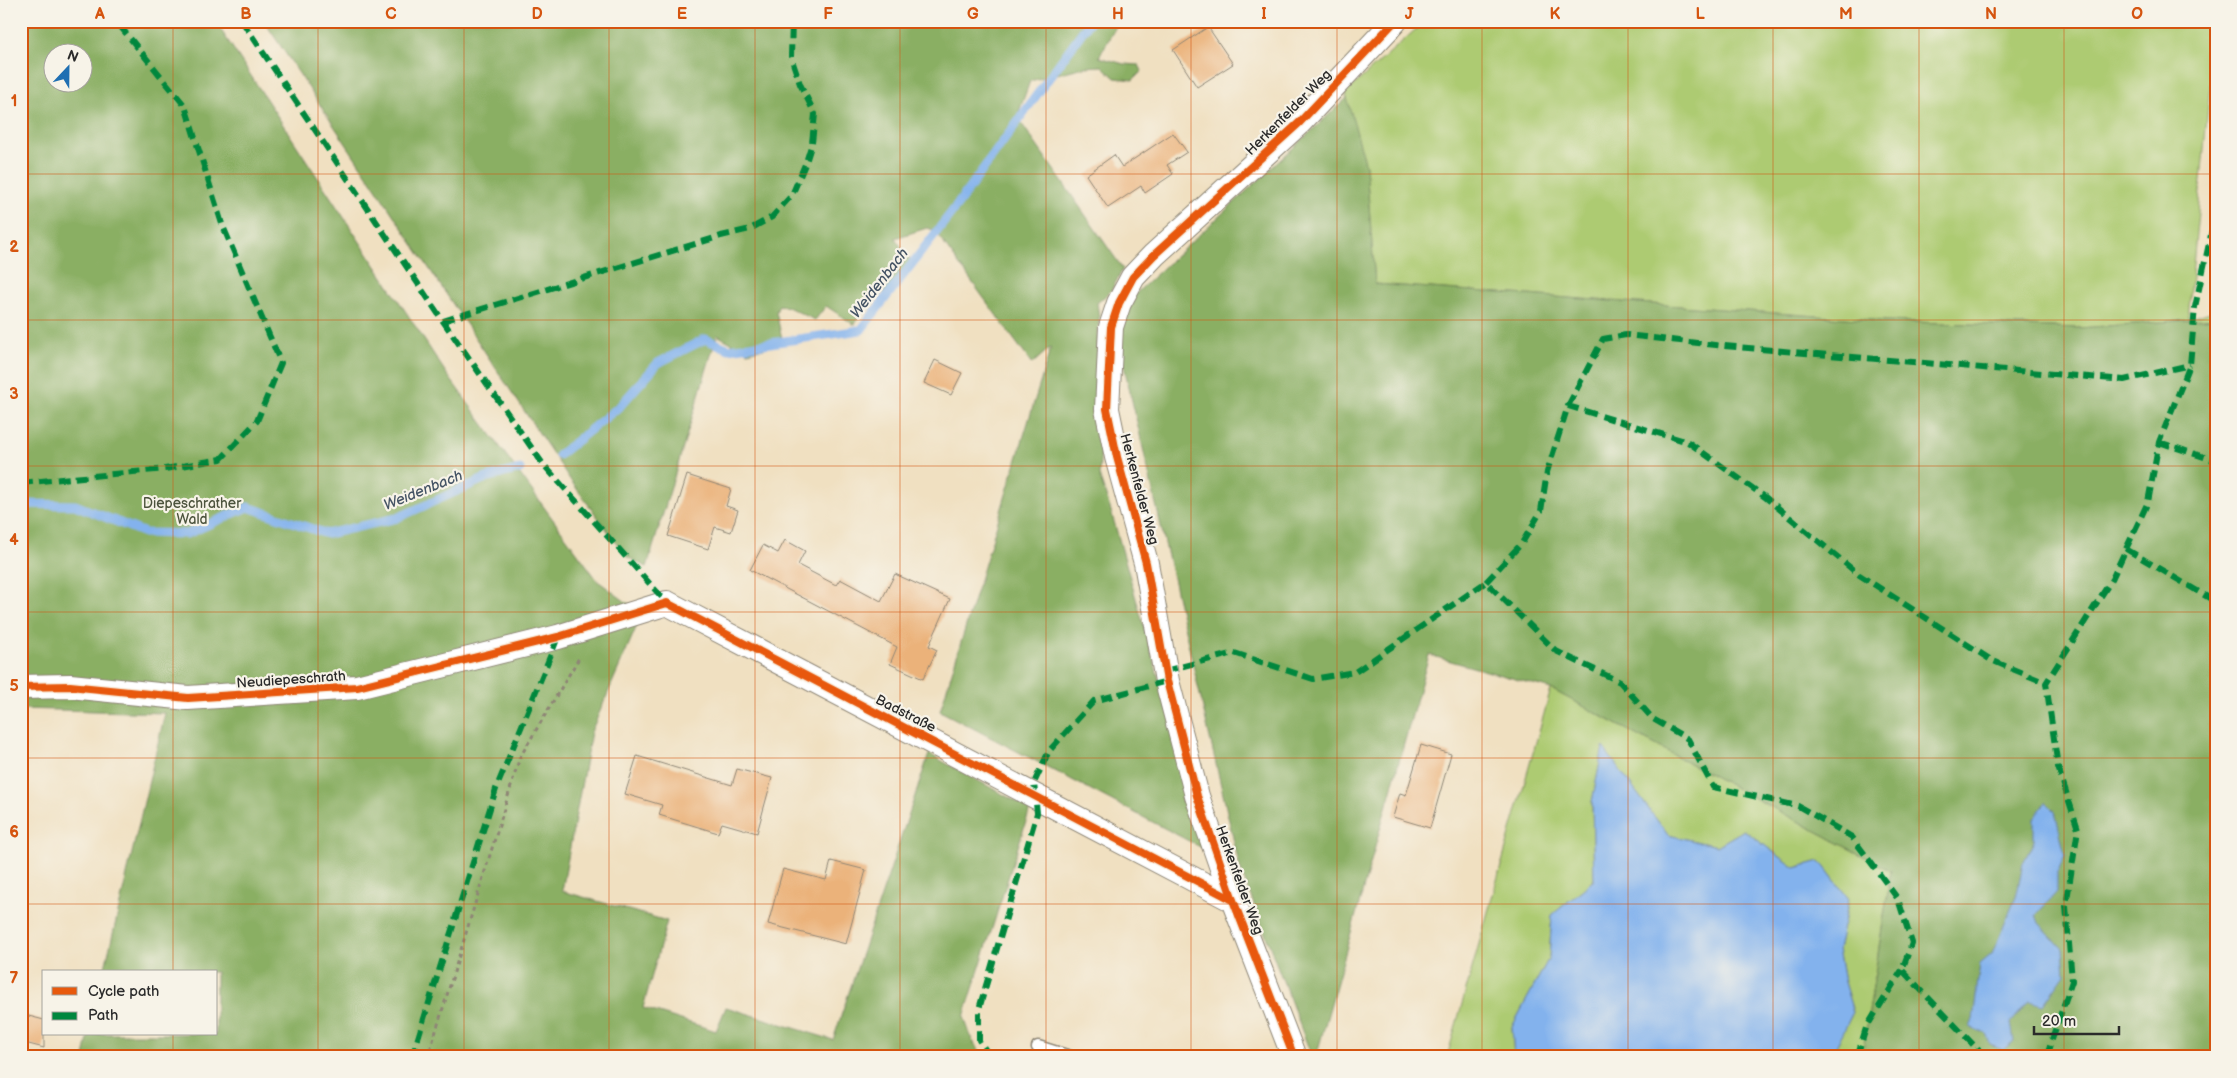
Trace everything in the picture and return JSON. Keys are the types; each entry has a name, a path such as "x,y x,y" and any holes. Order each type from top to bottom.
{"street":[{"name":"Herkenfelder Weg","path":"1294,1057 1234,900 1197,796 1167,681 1146,562 1117,457 1107,409 1110,327 1119,303 1133,277 1154,255 1299,123 1395,21"},
{"name":"Badstraße","path":"558,637 667,603 1234,900"},
{"name":"Neudiepeschrath","path":"21,687 70,686 188,698 357,687 558,637"}],"lane":[{"path":"1038,1047 1070,1057"}],"path":[{"path":"428,1057 520,757 600,624"}],"green space":[{"name":"Diepeschrather Wald","path":"21,21 215,21 446,373 598,581 642,614 591,732 562,891 667,921 643,1008 716,1031 726,1007 833,1040 929,754 1030,809 964,1017 972,1040 984,1057 84,1057 89,1036 218,1036 218,970 104,970 165,713 21,709"},
{"path":"264,21 1119,21 1099,57 1124,64 1139,65 1142,71 1133,80 1115,78 1102,66 1084,67 1030,81 1017,117 1123,269 1111,291 1097,303 1099,317 1096,381 1102,434 1099,475 1111,511 1208,851 940,711 1051,347 1032,364 934,230 927,228 895,238 910,260 903,275 894,285 883,292 867,295 855,325 826,306 815,320 788,307 779,305 776,312 783,343 748,352 717,335 647,567 627,557 571,481"},
{"path":"1425,21 2216,21 2188,319 2216,310 2216,318 2079,328 1886,321 1375,284 1366,166 1345,93"},
{"path":"1347,98 1366,166 1375,284 1886,321 2079,328 2216,318 2216,1057 1862,1057 1891,871 1551,689 1429,655 1316,1057 1312,1057 1240,868 1118,340 1133,296"},
{"path":"1551,689 1891,871 1862,1057 1831,1057 1853,1012 1844,982 1838,949 1849,899 1820,861 1795,868 1744,830 1717,846 1668,835 1603,748 1592,802 1594,880 1552,915 1549,958 1512,1027 1514,1057 1447,1057"}],"water":[{"path":"1603,747 1668,835 1717,846 1744,830 1795,868 1820,861 1849,899 1838,949 1844,982 1853,1012 1831,1057 1514,1057 1512,1027 1549,958 1552,915 1594,880 1592,802"},
{"path":"2046,802 2055,811 2065,855 2057,872 2057,892 2036,915 2039,923 2063,949 2065,974 2043,1005 2029,1001 2011,1023 2014,1041 2003,1050 1990,1045 1986,1034 1970,1027 1973,1020 1980,964 1992,954 2016,897 2023,863 2034,841 2034,818"}],"building":[{"path":"1208,27 1233,64 1197,87 1173,50"},
{"path":"1173,133 1187,152 1167,165 1173,174 1145,193 1141,186 1108,208 1086,175 1114,155 1122,167"},
{"path":"935,360 962,373 951,395 924,383"},
{"path":"687,475 731,489 726,506 738,510 731,532 715,527 708,549 668,536"},
{"path":"785,540 805,551 798,565 836,585 840,579 881,601 895,574 950,599 929,646 937,650 923,679 890,664 897,647 750,570 763,545 778,553"},
{"path":"1421,745 1451,754 1430,828 1393,817 1400,793 1406,795"},
{"path":"637,756 732,785 737,769 772,778 757,833 722,823 718,833 659,815 662,805 625,794"},
{"path":"831,861 866,870 846,944 768,924 783,869 826,880"},
{"path":"21,1014 42,1019 44,1048 21,1042"}],"waterway":[{"name":"Weidenbach","path":"559,455 620,406 658,363 705,339 729,349 861,330 958,204 1090,21"},
{"name":"Weidenbach","path":"21,504 75,505 145,533 187,534 248,507 327,534 397,518 486,478 520,469"}],"marked path":[{"path":"21,483 165,469 221,459 257,421 281,363 222,224 185,106 116,21"},
{"path":"242,21 443,321 543,464 667,603"},
{"path":"443,321 721,236 750,229 772,217 792,195 806,162 812,143 815,114 800,84 791,57 792,21"},
{"path":"2046,1057 2072,981 2066,906 2078,829 2058,767 2046,683 2112,579 2148,502 2159,442 2190,365 2195,307 2212,230 2216,169"},
{"path":"1568,406 1603,339 1626,335 1724,346 2124,380 2190,365"},
{"path":"1486,582 1522,543 1541,511 1547,472 1568,406 1688,442 1765,497 1858,574 1991,660 2046,683"},
{"path":"2159,442 2216,461"},
{"path":"2126,549 2216,602"},
{"path":"1165,671 1234,653 1313,679 1355,672 1486,582 1556,651 1620,682 1653,719 1688,739 1713,787 1798,806 1852,837 1898,899 1912,943 1902,970 1985,1057"},
{"path":"412,1057 496,789 558,637"},
{"path":"990,1057 979,1040 979,1009 1037,813 1034,783 1049,751 1094,701 1167,681"},
{"path":"1857,1057 1866,1028 1902,970"},
{"path":"1960,1057 1977,1050"}],"cycle path":[{"path":"1294,1057 1233,900 1197,796 1167,681 1146,563 1117,457 1107,409 1111,327 1119,303 1133,277 1154,255 1299,123 1395,21"},
{"path":"21,687 70,686 188,698 357,687 558,637 667,603 1233,900"}]}
